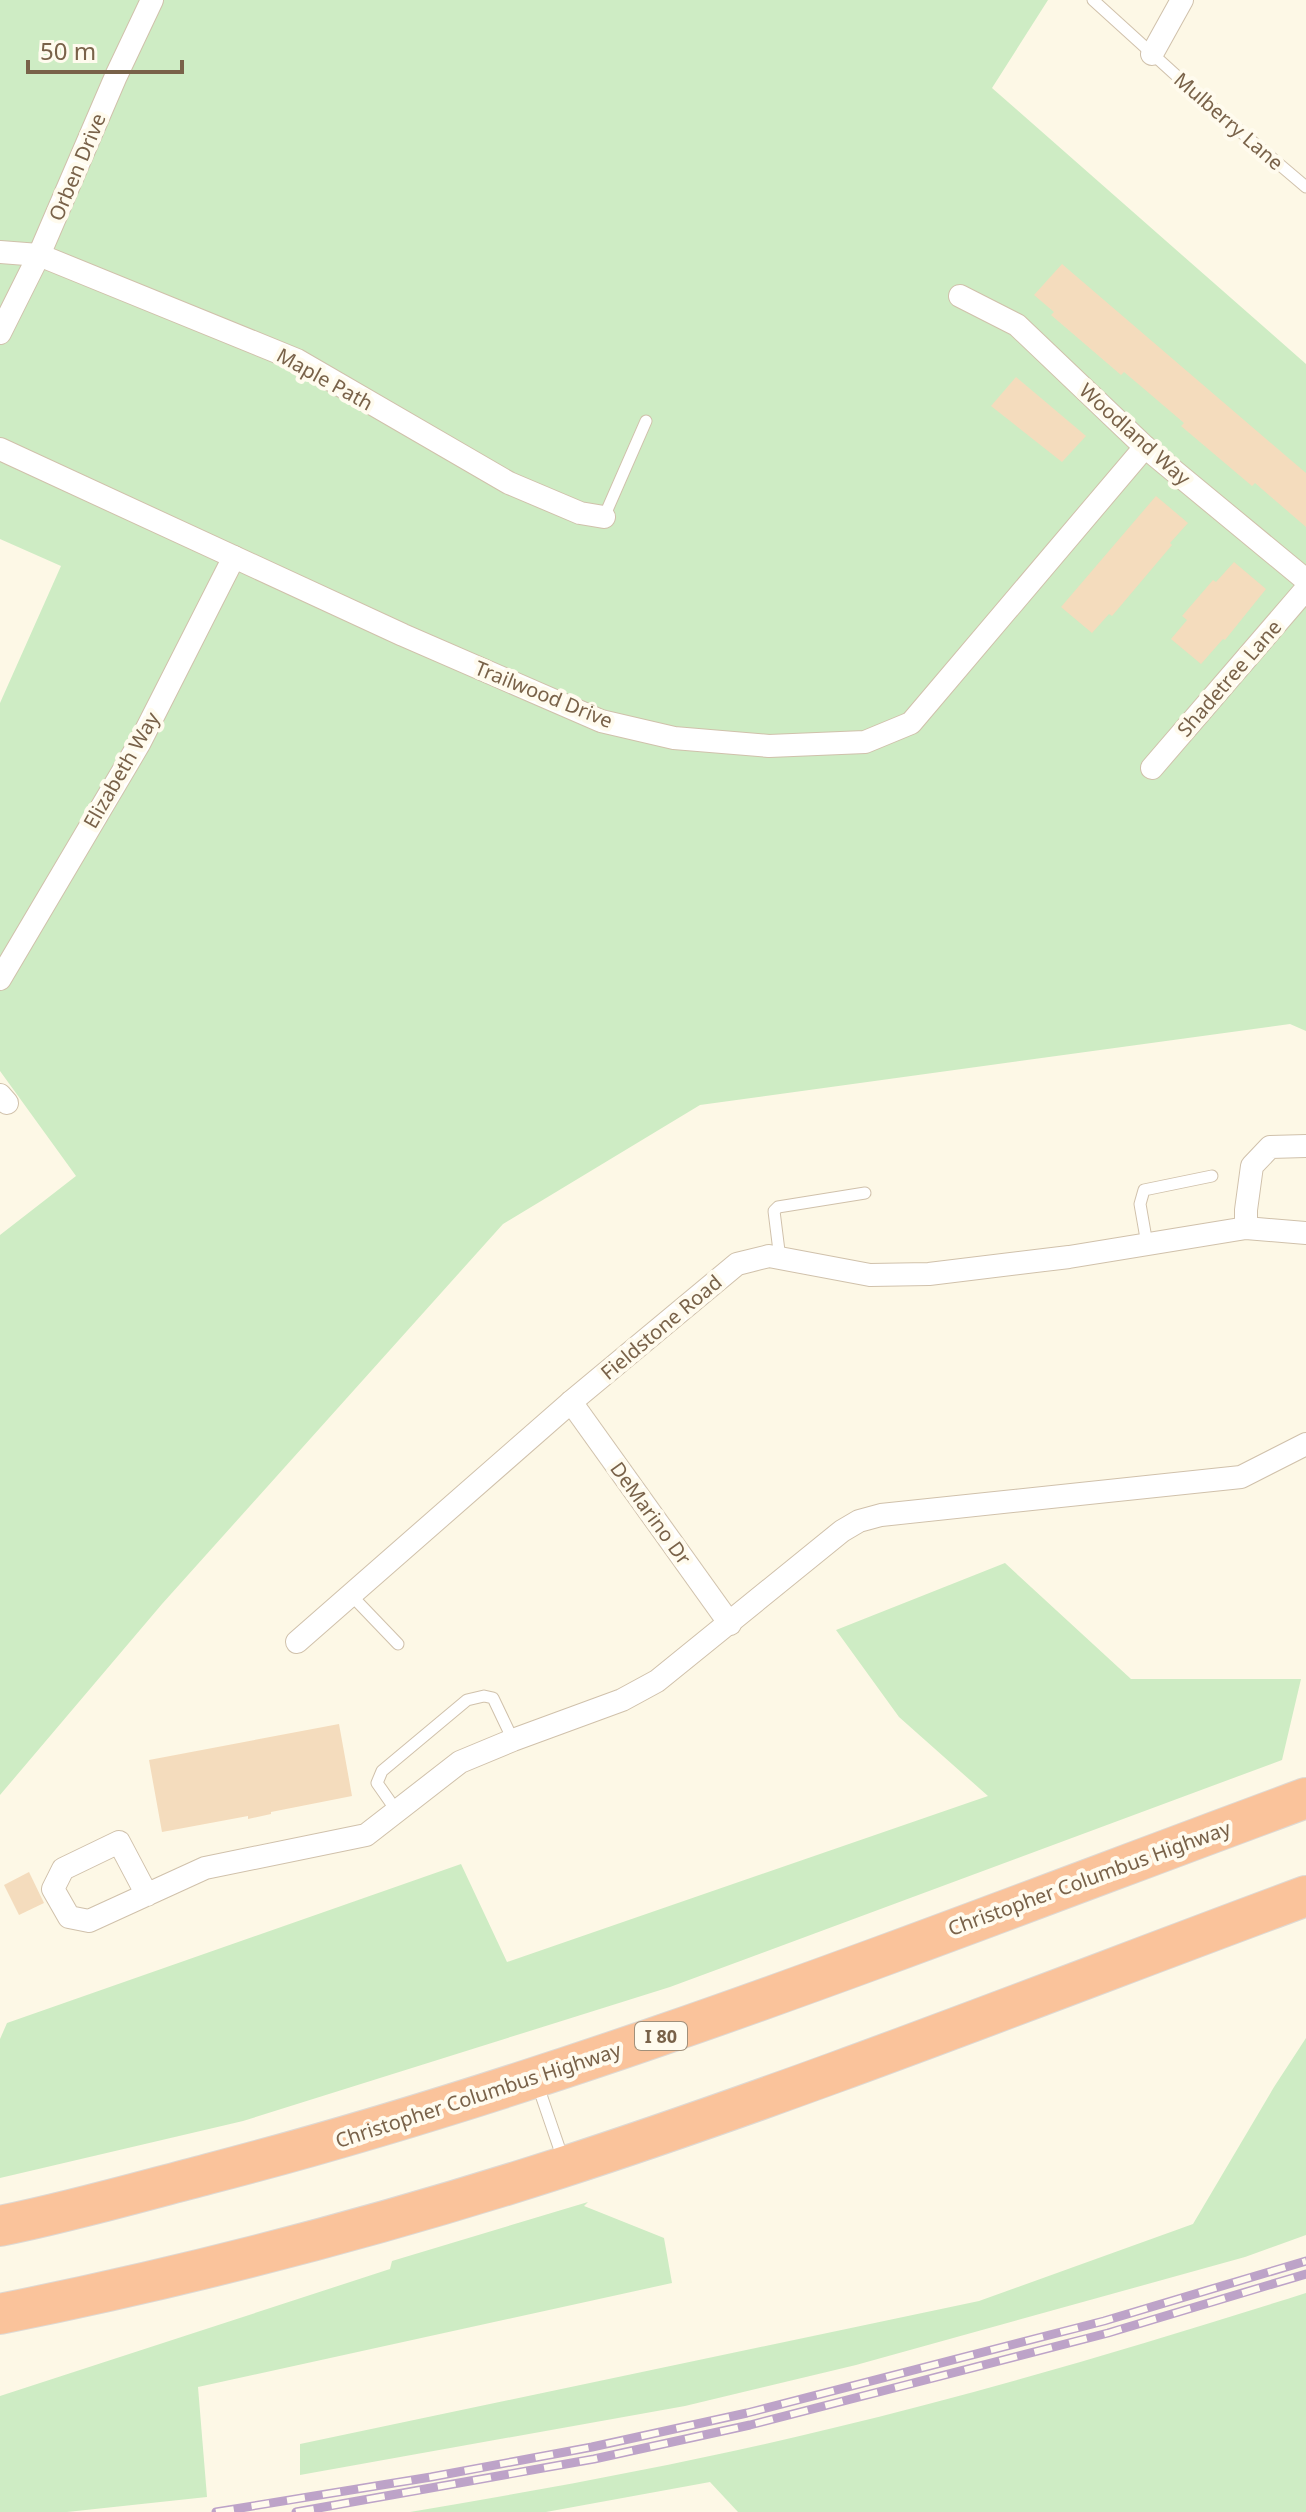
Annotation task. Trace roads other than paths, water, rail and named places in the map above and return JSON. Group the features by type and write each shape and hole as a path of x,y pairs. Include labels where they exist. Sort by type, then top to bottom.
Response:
{"highway":[{"name":"Christopher Columbus Highway","path":"0,2226 404,2121 694,2024 1306,1798"},
{"path":"0,2314 151,2281 313,2240 565,2166 718,2114 1306,1896"}],"street":[{"name":"Orben Drive","path":"0,333 39,255 152,0"},
{"path":"1152,54 1182,0"},
{"name":"Maple Path","path":"0,252 39,255 297,360 509,483 580,513 604,517"},
{"name":"Woodland Way","path":"960,296 1017,325 1145,447 1306,580"},
{"name":"Trailwood Drive","path":"0,449 417,641 601,721 674,738 769,746 865,742 911,723 1145,447"},
{"name":"Elizabeth Way","path":"0,979 139,744 234,557"},
{"name":"Shadetree Lane","path":"1152,768 1306,589"},
{"path":"1246,1228 1252,1166 1270,1147 1306,1146"},
{"name":"Fieldstone Road","path":"297,1642 571,1402 737,1264 769,1256 870,1275 929,1274 1246,1228 1306,1233"},
{"name":"DeMarino Dr","path":"571,1402 730,1624"},
{"path":"147,1895 205,1868 366,1835 460,1762 622,1700 657,1681 842,1531 870,1517 1241,1477 1306,1444"}],"lane":[{"name":"Mulberry Lane","path":"1093,0 1306,187"},
{"path":"604,517 646,421"},
{"path":"1147,1244 1140,1204 1144,1190 1212,1176"},
{"path":"780,1259 774,1211 778,1207 865,1193"},
{"path":"351,1595 398,1644"},
{"path":"398,1813 377,1783 382,1771 467,1700 484,1696 493,1698 513,1740"},
{"path":"535,2078 565,2166"}],"railway":[{"path":"216,2512 592,2447 747,2413 1104,2321 1306,2261"},
{"path":"296,2512 594,2459 750,2425 1108,2333 1306,2274"}]}
